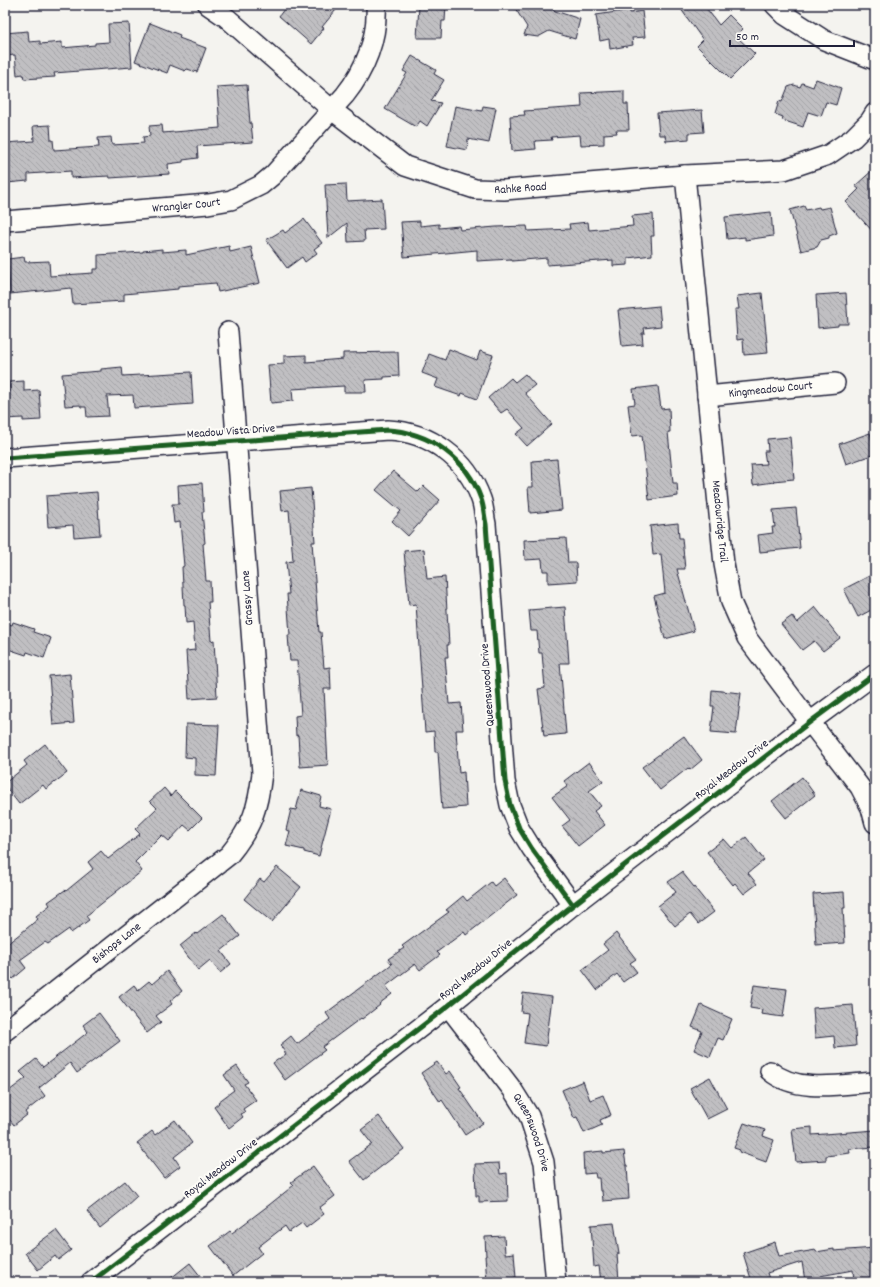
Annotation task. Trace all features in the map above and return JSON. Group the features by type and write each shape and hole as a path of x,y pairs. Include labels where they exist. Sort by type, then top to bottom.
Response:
{"street":[{"name":"Rahke Road","path":"208,5 227,18 332,110 405,166 475,189 504,190 685,175 784,170 828,156 853,138 870,121 875,113"},
{"name":"Wrangler Court","path":"5,221 208,204 231,200 261,185 273,176 354,83 365,62 373,40 376,5"},
{"path":"775,5 785,15 824,40 875,60"},
{"name":"Meadowridge Trail","path":"685,175 724,564 731,602 747,638 860,787 872,808 875,823"},
{"name":"Grassy Lane","path":"228,332 262,773 259,796 253,818 243,837 229,856"},
{"name":"Kingmeadow Court","path":"707,396 835,383"},
{"name":"Meadow Vista Drive","path":"5,458 395,431 410,433 426,438 452,455"},
{"name":"Queenswood Drive","path":"452,455 468,472 472,479 482,500 486,524 505,781 510,805 519,828 527,842 573,905"},
{"name":"Royal Meadow Drive","path":"91,1282 448,1006 573,905 810,722 875,674"},
{"name":"Bishops Lane","path":"5,1031 229,856"},
{"name":"Queenswood Drive","path":"448,1006 512,1089 529,1116 544,1162 556,1282"},
{"path":"770,1071 790,1082 812,1086 875,1082"}],"building":[{"path":"287,5 340,5 322,27 324,28 311,44 279,16"},
{"path":"419,5 446,5 445,21 442,21 441,38 417,38"},
{"path":"513,5 550,5 555,11 580,19 575,39 549,31 538,37 524,35 527,27"},
{"path":"678,5 704,5 719,25 729,15 743,29 736,36 755,54 730,79 697,46 703,40"},
{"path":"630,10 630,13 642,11 645,37 632,38 633,45 610,49 609,39 600,41 596,15"},
{"path":"129,23 132,67 54,73 55,77 24,79 23,74 17,75 15,55 5,56 5,33 28,31 29,42 40,41 40,44 62,42 62,48 95,45 95,43 109,42 108,24"},
{"path":"150,23 180,35 179,38 206,48 197,72 187,69 185,71 170,65 167,73 135,61"},
{"path":"412,56 436,70 434,74 444,80 431,101 441,103 427,126 420,121 416,127 385,109 407,73 403,71"},
{"path":"816,79 841,88 836,105 826,102 821,116 808,112 803,127 782,120 783,117 775,114 779,101 782,102 788,87 794,85 800,87 802,83 813,87"},
{"path":"247,85 253,142 197,146 198,158 168,164 169,174 110,178 109,176 71,178 71,171 28,174 28,181 7,183 5,143 34,141 33,126 50,125 51,140 53,140 54,150 99,147 98,138 111,137 112,145 144,143 143,137 150,136 149,126 162,125 163,133 220,128 217,87"},
{"path":"624,91 624,104 628,104 629,130 616,130 617,133 604,134 604,144 581,145 580,135 551,137 552,140 535,141 536,149 512,151 510,116 525,115 524,111 582,107 581,93"},
{"path":"455,106 482,111 483,106 496,108 489,143 468,139 467,150 447,146"},
{"path":"702,110 704,132 689,133 689,139 666,141 665,135 659,135 657,113"},
{"path":"875,168 875,234 846,202 859,189 855,186"},
{"path":"346,184 347,201 382,199 384,229 364,230 365,241 348,242 347,223 328,238 325,185"},
{"path":"804,206 806,210 819,207 820,209 830,207 837,233 829,236 829,238 821,240 817,247 801,251 790,210"},
{"path":"771,212 773,236 745,240 745,237 727,239 725,217"},
{"path":"653,214 654,236 651,236 652,255 628,258 628,265 613,266 613,260 547,265 547,258 512,261 511,259 477,261 477,250 404,257 401,222 420,221 420,226 439,224 439,228 459,226 460,230 527,226 528,231 570,229 569,224 588,222 589,230 633,226 632,216"},
{"path":"304,219 322,243 314,249 317,253 305,262 302,257 287,268 266,240 283,230 285,233"},
{"path":"229,246 230,252 251,247 260,283 218,292 216,283 178,286 178,289 124,294 124,301 73,304 71,288 10,294 8,259 24,257 25,262 49,261 50,276 93,273 93,269 98,269 98,255 143,252 162,249 162,252 186,250 186,255"},
{"path":"762,293 768,353 744,355 743,339 737,340 735,309 739,309 737,296"},
{"path":"846,293 848,324 838,324 838,326 818,328 816,295"},
{"path":"659,306 661,326 644,328 645,333 642,333 643,344 622,346 618,310"},
{"path":"449,349 477,360 480,351 493,355 477,399 462,393 461,396 435,387 438,379 422,373 429,354 445,360"},
{"path":"398,352 399,376 384,377 384,379 365,380 366,392 344,392 344,386 292,389 293,401 271,403 268,365 284,364 284,356 306,355 306,362 343,359 343,353"},
{"path":"122,367 123,376 191,372 193,404 134,408 133,395 107,396 109,416 87,417 86,407 81,407 80,405 65,406 62,374 101,371 101,369"},
{"path":"525,374 535,385 525,393 552,424 527,446 516,434 524,428 507,409 501,413 488,398 511,378 515,382"},
{"path":"24,381 24,391 39,390 41,420 23,421 23,418 5,419 5,391 10,391 9,382"},
{"path":"658,386 661,409 669,408 670,432 668,432 673,483 677,483 678,496 649,500 642,435 632,436 628,405 635,404 633,389"},
{"path":"870,433 875,448 875,454 846,464 839,444"},
{"path":"790,437 794,479 753,485 751,465 766,464 764,451 768,451 767,439"},
{"path":"557,459 562,510 530,513 528,487 533,487 532,461"},
{"path":"393,471 418,492 424,486 440,500 408,536 392,521 401,511 376,490"},
{"path":"202,483 204,512 202,512 205,543 203,544 206,581 210,581 211,602 208,602 211,641 214,640 217,697 189,699 186,651 195,650 193,622 186,623 182,567 184,566 180,522 174,523 172,504 179,504 178,485"},
{"path":"311,488 315,542 312,542 319,632 321,632 324,668 330,667 331,689 324,689 328,765 300,767 295,716 301,715 297,661 290,661 288,635 290,635 287,594 289,594 286,562 293,561 289,510 282,511 280,491"},
{"path":"97,492 100,535 74,537 73,525 48,527 46,496"},
{"path":"796,508 800,548 760,552 758,535 773,533 772,527 775,527 773,510"},
{"path":"678,523 679,538 682,538 685,569 677,569 694,631 665,639 654,596 665,593 661,554 653,555 650,526"},
{"path":"566,538 568,563 576,563 577,581 548,583 548,571 543,571 542,559 525,560 524,540"},
{"path":"424,549 427,579 445,577 449,645 447,645 448,657 445,657 449,704 461,703 463,730 456,730 459,773 464,772 466,807 442,809 438,752 435,752 434,731 425,732 416,604 409,605 404,551"},
{"path":"875,573 875,608 858,617 844,589"},
{"path":"565,607 569,663 560,663 566,734 544,736 538,689 545,688 542,653 539,653 537,631 531,631 529,610"},
{"path":"815,607 840,638 823,651 814,641 802,650 781,624 792,616 797,623"},
{"path":"13,622 34,629 33,632 51,638 44,658 27,652 26,655 5,648 5,623 12,625"},
{"path":"70,674 74,723 53,725 49,676"},
{"path":"712,690 741,693 736,734 711,732 714,706 711,706"},
{"path":"186,724 219,725 216,776 195,775 195,758 185,757"},
{"path":"684,736 702,760 690,770 688,768 660,790 642,767"},
{"path":"45,744 67,773 46,789 43,785 19,804 5,786 5,783 27,765 24,761"},
{"path":"589,762 603,781 589,791 601,806 594,811 605,825 578,846 562,826 570,820 552,797 568,786 564,781"},
{"path":"802,777 815,795 786,818 772,801"},
{"path":"164,788 171,796 175,791 202,818 190,830 184,825 169,841 162,835 135,862 142,871 86,916 89,920 71,933 69,929 48,944 45,942 20,960 26,968 13,979 11,977 5,982 5,942 7,944 26,929 38,919 36,916 50,905 48,902 65,890 66,891 93,869 88,862 101,851 108,859 140,834 135,829 157,808 150,801"},
{"path":"301,790 321,796 319,806 331,809 319,856 304,852 304,850 286,846 290,831 286,830 291,809 296,810"},
{"path":"746,837 764,860 748,873 757,884 744,894 735,883 733,885 707,852 724,839 732,848"},
{"path":"277,867 301,887 272,922 244,899 260,879 264,882"},
{"path":"682,872 714,912 698,924 690,914 675,926 658,906 676,892 668,882"},
{"path":"504,878 517,895 466,935 464,932 437,952 440,955 420,970 415,964 386,986 392,994 362,1019 361,1018 322,1047 325,1050 285,1080 273,1063 286,1054 280,1045 291,1036 297,1044 330,1019 326,1013 392,964 388,959 404,948 402,946 449,912 446,910 463,896 467,901 491,882 494,886"},
{"path":"844,892 845,908 843,908 845,943 816,945 813,894"},
{"path":"223,914 240,936 221,951 231,964 220,973 210,960 198,970 180,946"},
{"path":"616,933 636,959 630,963 637,972 623,982 617,974 597,990 582,970 608,950 603,944"},
{"path":"167,971 182,991 170,1001 172,1004 156,1016 161,1022 147,1033 119,997 134,985 138,990 149,981 152,984"},
{"path":"754,985 787,989 783,1017 761,1014 762,1010 750,1008"},
{"path":"523,993 552,997 546,1046 524,1043 528,1013 521,1012"},
{"path":"701,1005 732,1019 723,1040 718,1038 710,1057 694,1050 702,1031 692,1027"},
{"path":"853,1005 856,1046 835,1048 834,1036 815,1038 813,1008"},
{"path":"99,1013 120,1041 77,1073 70,1063 39,1088 45,1096 25,1112 27,1115 14,1125 5,1114 5,1094 26,1078 20,1072 36,1059 43,1067 88,1032 83,1025"},
{"path":"437,1062 446,1074 450,1071 461,1087 459,1088 483,1123 465,1135 442,1100 440,1102 421,1073"},
{"path":"237,1066 248,1082 244,1084 256,1100 243,1109 245,1112 241,1114 243,1117 229,1128 214,1107 219,1103 218,1102 234,1090 224,1075"},
{"path":"710,1077 727,1109 707,1119 690,1088"},
{"path":"583,1081 590,1100 603,1095 611,1115 600,1120 602,1125 584,1133 577,1117 574,1118 562,1090"},
{"path":"379,1116 404,1149 364,1180 349,1161 372,1144 361,1130"},
{"path":"175,1120 192,1143 174,1157 180,1166 164,1178 137,1143 152,1131 155,1135"},
{"path":"744,1123 765,1130 763,1136 774,1140 766,1162 739,1152 740,1150 734,1148"},
{"path":"812,1127 812,1135 875,1130 875,1147 849,1149 850,1153 826,1156 826,1160 796,1162 792,1129"},
{"path":"603,1151 603,1153 624,1151 627,1165 629,1199 603,1201 602,1191 600,1191 599,1178 596,1178 595,1173 584,1174 583,1153"},
{"path":"499,1163 500,1174 507,1173 508,1201 479,1202 479,1196 476,1196 475,1164"},
{"path":"313,1166 335,1196 319,1208 324,1214 306,1228 302,1223 289,1232 285,1226 258,1247 262,1253 233,1276 210,1246 230,1231 232,1233 269,1205 294,1185 291,1182"},
{"path":"125,1181 137,1196 100,1228 87,1211"},
{"path":"614,1223 619,1254 617,1254 619,1281 601,1282 599,1266 594,1267 591,1225"},
{"path":"56,1230 71,1250 58,1260 55,1256 38,1270 25,1253"},
{"path":"504,1236 505,1254 514,1253 516,1278 513,1278 513,1282 487,1282 485,1237"},
{"path":"775,1242 779,1256 816,1250 816,1252 834,1249 834,1251 875,1248 875,1275 873,1275 873,1282 854,1282 853,1270 820,1276 821,1278 805,1281 802,1262 767,1273 770,1282 752,1282 743,1253"},
{"path":"190,1263 205,1282 166,1282"}],"cycle path":[{"path":"5,458 388,430 418,436 445,450 456,460 475,485 481,499 486,524 505,781 510,805 519,828 532,849 573,905"},
{"path":"91,1282 448,1006 573,905 810,722 875,674"}]}
